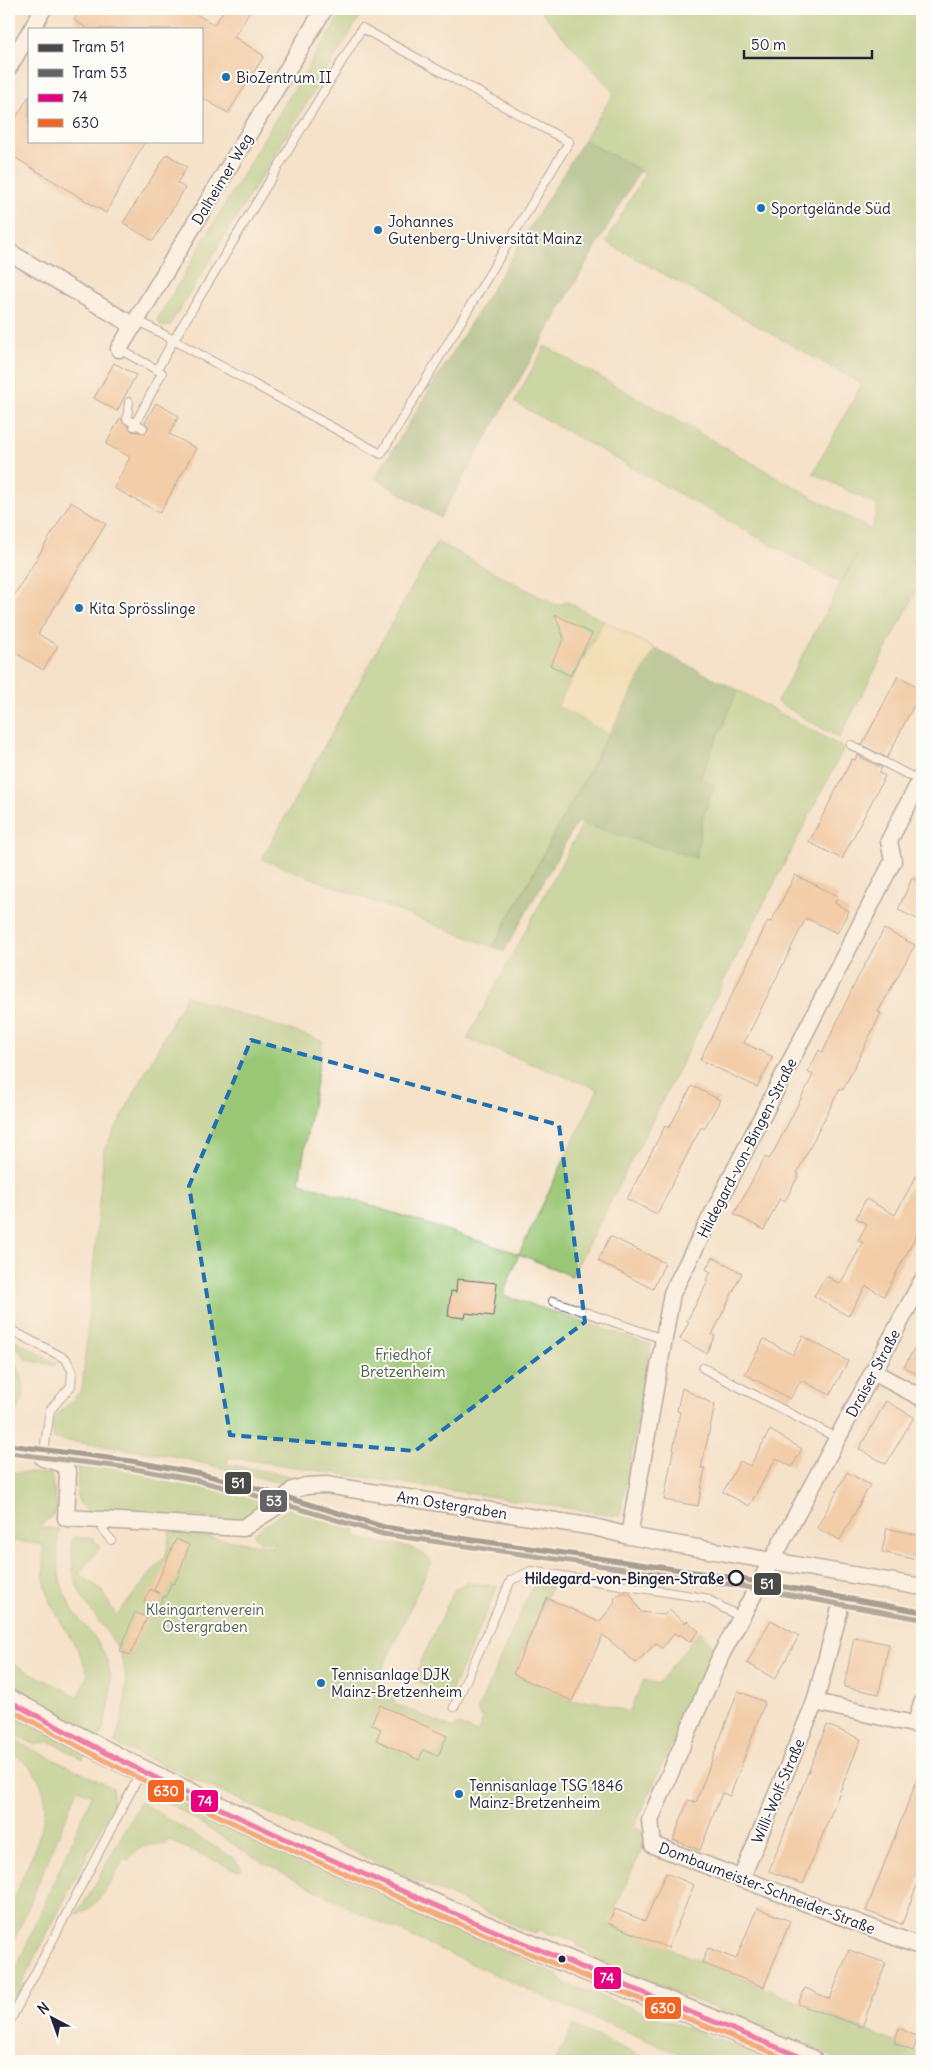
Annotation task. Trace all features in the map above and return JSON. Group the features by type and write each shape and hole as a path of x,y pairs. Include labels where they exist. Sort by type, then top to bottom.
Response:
{"main road":[{"path":"9,1701 142,1771 344,1865 575,1966 811,2061"}],"street":[{"path":"33,28 43,9"},
{"name":"Dalheimer Weg","path":"119,349 324,9"},
{"path":"9,67 28,36"},
{"path":"9,252 107,310 136,323"},
{"name":"Hildegard-von-Bingen-Straße","path":"629,1536 672,1293 892,862 888,841 921,780"},
{"name":"Draiser Straße","path":"772,1560 922,1281"},
{"path":"873,1372 922,1398"},
{"name":"Am Ostergraben","path":"43,1458 63,1464 68,1473 66,1518 243,1528 268,1512 293,1490 306,1486 326,1485 594,1527 629,1536 922,1586"},
{"name":"Dombaumeister-Schneider-Straße","path":"772,1560 716,1666 650,1820 653,1845 922,1947"},
{"name":"Willi-Wolf-Straße","path":"741,1879 814,1702 839,1612"},
{"path":"814,1702 919,1725 922,1703"}],"lane":[{"path":"129,402 127,419 138,426 162,372 173,341 362,28 569,142 381,454 173,341 136,323"},
{"path":"119,349 162,372"},
{"path":"851,745 921,780"},
{"path":"553,1301 663,1339"},
{"path":"9,1329 66,1360 72,1371 70,1386 50,1410 43,1458"},
{"path":"703,1368 837,1438"},
{"path":"103,1521 103,1530 111,1540"},
{"path":"454,1707 510,1580 530,1571 705,1598 742,1618"},
{"path":"9,2022 142,1771"}],"highlighted area":[{"path":"251,1040 559,1125 585,1322 415,1451 230,1435 189,1186"}],"green space":[{"path":"344,9 383,9 377,18 364,10 170,325 164,327 160,325 157,320 273,123"},
{"path":"539,9 922,9 922,581 839,738 777,702 858,553 840,583 514,402 545,346 871,530 878,506 813,473 862,384 606,242 645,174 584,140 614,93"},
{"path":"584,140 640,170 440,518 375,478"},
{"path":"437,542 552,603 557,605 568,602 655,649 493,947 262,859"},
{"path":"655,649 738,690 700,778 715,785 703,816 696,858 577,822 504,952 493,947"},
{"path":"738,690 844,748 572,1276 519,1254 598,1089 467,1039 584,822 696,858 674,802"},
{"name":"Friedhof Bretzenheim","path":"186,996 323,1041 299,1182 519,1254 503,1295 651,1345 620,1516 229,1457 227,1464 301,1478 289,1485 174,1456 54,1439 52,1420 82,1390 104,1150"},
{"path":"9,1337 56,1363 55,1366 27,1360 18,1349 9,1344"},
{"path":"9,1356 20,1371 24,1388 21,1404 9,1419"},
{"path":"68,1459 187,1478 269,1499 262,1507 242,1519 231,1521 198,1517 92,1513 79,1502 77,1496 77,1469 75,1462"},
{"path":"9,1472 51,1474 57,1507 55,1513 39,1527 59,1529 58,1563 63,1589 72,1609 97,1641 108,1664 111,1688 110,1700 100,1737 9,1691 9,1662 79,1697 88,1674 78,1650 50,1603 44,1579 43,1545 9,1540"},
{"name":"Kleingartenverein Ostergraben","path":"291,1507 356,1526 356,1538 410,1547 429,1558 431,1562 374,1687 392,1696 395,1704 454,1729 457,1724 477,1733 484,1716 480,1716 477,1711 531,1590 541,1581 553,1583 513,1674 572,1701 594,1701 629,1712 644,1680 658,1684 700,1631 715,1648 634,1827 648,1834 609,1923 922,2054 922,2061 842,2061 591,1957 588,1951 577,1946 578,1943 538,1929 535,1934 114,1743 122,1720 126,1694 124,1667 121,1655 115,1644 86,1604 76,1584 72,1564 72,1538 93,1538 100,1548 79,1573 103,1592 116,1616 166,1555 170,1531 273,1547 274,1542 260,1542 253,1534"},
{"path":"466,1583 498,1586 451,1692 445,1693 417,1681 415,1674 455,1589"},
{"path":"9,1712 86,1753 83,1759 49,1741 35,1745 9,1731"},
{"path":"9,1738 113,1788 112,1806 9,2009 9,1985 92,1795 78,1789 9,1953 9,1918 15,1896 34,1851 45,1808 42,1788 31,1768 9,1751"},
{"path":"156,1795 168,1796 205,1811 367,1889 557,1975 567,1984 776,2061 698,2061 562,2005 356,1911 255,1858"},
{"path":"140,1802 235,1859 242,1869 239,1871 168,1840 165,1845 149,1845 139,1849 127,1861 124,1859 99,1899 92,1906 76,1914 90,1894"},
{"path":"573,2026 652,2061 555,2061"}],"sand":[{"path":"604,621 655,649 609,734 557,706"}],"building":[{"name":"BioZentrum II","path":"80,9 188,9 214,25 225,9 251,9 234,37 264,56 228,113 202,98 202,28 86,28 74,20"},
{"path":"28,98 28,142 144,142 106,213 9,154 9,129"},
{"path":"167,154 187,167 177,183 185,188 153,241 123,223"},
{"path":"114,363 136,375 117,411 94,398"},
{"path":"156,403 179,416 169,434 196,448 160,513 114,488 130,457 106,444 120,418 132,431 146,433 149,427 145,423"},
{"path":"71,502 106,524 38,634 58,646 43,670 9,649 9,604"},
{"path":"555,614 592,634 570,676 550,665 564,639"},
{"path":"898,676 922,689 887,758 862,745"},
{"path":"857,755 882,768 879,773 885,776 842,859 809,842 852,759 855,760"},
{"path":"795,875 838,896 835,903 849,911 837,933 806,918 744,1043 773,1057 757,1087 700,1060 768,921 771,922"},
{"path":"912,878 922,883 922,921 898,910"},
{"path":"884,929 915,945 878,1012 881,1013 843,1090 840,1088 785,1201 780,1198 764,1230 734,1214 765,1157 769,1159 773,1153 813,1075 808,1072 819,1050 823,1052 853,987"},
{"path":"692,1086 720,1100 704,1129 701,1127 657,1214 627,1199 665,1126 669,1128"},
{"path":"922,1165 922,1225 884,1296 866,1286 848,1316 814,1296 826,1276 840,1284 863,1243 858,1240 867,1224 856,1218 866,1199 895,1215"},
{"path":"610,1236 665,1263 653,1289 598,1261"},
{"path":"713,1257 742,1273 712,1335 715,1336 706,1353 680,1339 689,1322 687,1321 708,1281 706,1280 711,1272 706,1269"},
{"path":"457,1279 497,1283 493,1316 466,1313 465,1318 448,1316 451,1291 456,1292"},
{"path":"922,1334 922,1377 904,1367"},
{"path":"803,1336 848,1361 830,1395 801,1380 790,1399 745,1374 764,1339 793,1355"},
{"path":"682,1388 715,1405 701,1468 705,1468 698,1506 664,1500 680,1412 677,1411"},
{"path":"886,1401 914,1417 886,1464 859,1449"},
{"path":"770,1430 802,1449 792,1467 776,1458 749,1506 723,1492 740,1461 750,1466"},
{"path":"847,1472 870,1485 840,1540 817,1528"},
{"path":"887,1528 922,1536 922,1561 882,1552"},
{"path":"176,1539 189,1545 178,1576 174,1584 171,1583 166,1598 164,1596 158,1608 144,1602 150,1589 160,1594 154,1590"},
{"path":"624,1592 631,1595 641,1612 664,1615 669,1610 699,1631 690,1642 680,1634 678,1636 675,1633 662,1648 656,1643 636,1663 603,1635 572,1701 513,1674 547,1598 599,1622 614,1604 615,1597"},
{"path":"135,1612 147,1618 130,1655 120,1651"},
{"path":"771,1620 799,1636 775,1679 747,1663"},
{"path":"854,1637 889,1644 879,1694 844,1687"},
{"path":"738,1691 765,1702 730,1796 722,1793 700,1850 673,1840 688,1800 696,1802"},
{"path":"380,1705 447,1736 438,1756 423,1750 419,1760 376,1740 381,1729 371,1724"},
{"path":"827,1725 861,1739 803,1884 769,1871"},
{"path":"921,1769 922,1872 902,1924 866,1911"},
{"path":"666,1873 694,1885 668,1948 608,1923 615,1909 645,1921"},
{"path":"757,1908 790,1921 764,1987 702,1963 708,1948 736,1959"},
{"path":"849,1950 886,1963 862,2027 798,2004 805,1988 830,1999"},
{"path":"899,2028 918,2037 913,2051 894,2043"}],"tram line":[{"name":"51","path":"9,1445 131,1461 197,1473 249,1486 384,1527 736,1578 922,1612"},
{"name":"53","path":"9,1453 130,1468 195,1480 247,1493 383,1534 735,1585 921,1619"}],"transit line":[{"name":"74","path":"9,1701 142,1771 307,1849 474,1922 811,2061"},
{"name":"630","path":"9,1709 139,1778 300,1854 545,1960 792,2061"}],"place":[{"name":"BioZentrum II","path":"226,77"},
{"name":"Sportgelände Süd","path":"761,208"},
{"name":"Johannes Gutenberg-Universität Mainz","path":"378,230"},
{"name":"Kita Sprösslinge","path":"79,608"},
{"name":"Hildegard-von-Bingen-Straße","path":"736,1578"},
{"name":"Tennisanlage DJK Mainz-Bretzenheim","path":"321,1683"},
{"name":"Tennisanlage TSG 1846 Mainz-Bretzenheim","path":"459,1794"}]}
